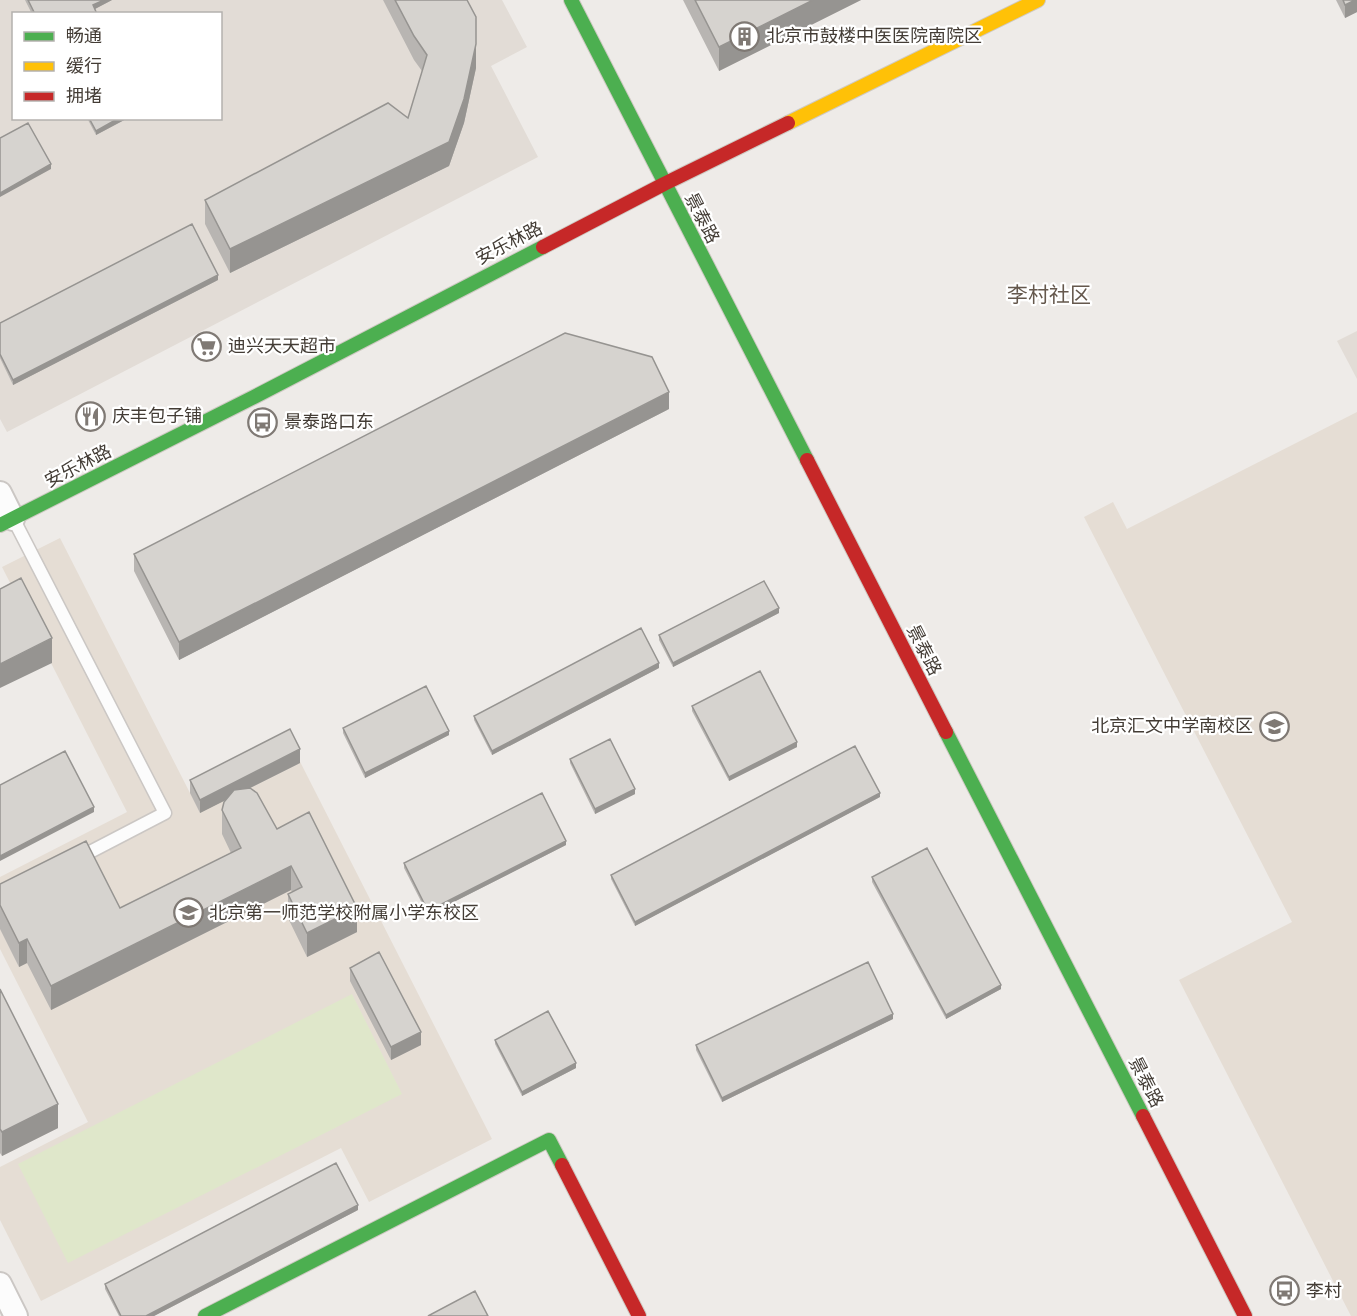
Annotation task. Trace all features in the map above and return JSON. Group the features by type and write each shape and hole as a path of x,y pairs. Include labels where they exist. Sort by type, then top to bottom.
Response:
{"street":[{"name":"景泰路","path":"571,0 1245,1316"},
{"name":"安乐林路","path":"7,522 254,397 664,184 1038,0"},
{"path":"0,493 7,522"},
{"path":"205,1316 549,1140 639,1316"},
{"path":"0,1284 16,1316"}],"lane":[{"path":"7,522 165,813 90,852"}],"shaded area":[{"path":"0,0 502,0 527,47 491,66 538,157 7,432 0,419"},
{"path":"1357,331 1357,379 1337,341"},
{"name":"北京汇文中学南校区","path":"1357,412 1357,1316 1351,1316 1179,980 1292,922 1084,517 1113,502 1127,529"},
{"name":"北京第一师范学校附属小学东校区","path":"60,538 190,793 290,742 492,1139 369,1202 341,1148 41,1301 0,1220 0,1167 88,1122 0,949 0,877 127,812 2,567"}],"green space":[{"path":"352,994 402,1094 68,1263 18,1164"}],"building":[{"path":"28,0 104,0 93,5 96,12 34,12"},
{"path":"395,0 467,0 476,17 476,44 464,99 449,142 230,249 205,200 388,103 408,118 427,55"},
{"path":"695,0 813,0 719,47"},
{"path":"1343,0 1355,0 1345,5"},
{"path":"90,120 115,120 96,131"},
{"path":"28,123 51,164 0,193 0,138"},
{"path":"192,224 218,275 13,380 0,354 0,323"},
{"path":"565,333 652,357 669,392 179,642 134,554"},
{"path":"21,578 52,638 0,664 0,589"},
{"path":"764,581 779,608 673,663 659,635"},
{"path":"641,628 659,663 492,751 474,716"},
{"path":"760,671 797,742 729,777 692,706"},
{"path":"426,686 449,731 365,773 343,728"},
{"path":"290,729 300,749 200,800 190,780"},
{"path":"610,739 635,789 595,809 570,759"},
{"path":"855,746 880,793 635,922 611,875"},
{"path":"65,751 94,807 0,856 0,785"},
{"path":"250,788 257,793 277,829 309,812 357,908 307,933 288,894 302,887 291,866 51,986 27,939 19,943 0,905 0,884 86,841 120,908 241,848 222,810 224,802 234,790"},
{"path":"542,793 566,841 428,911 404,863"},
{"path":"927,848 1001,985 946,1015 872,877"},
{"path":"379,952 421,1032 391,1047 350,968"},
{"path":"868,962 893,1014 722,1098 696,1045"},
{"path":"0,989 58,1104 2,1132 0,1129"},
{"path":"548,1011 576,1063 522,1092 495,1040"},
{"path":"336,1163 358,1205 146,1316 121,1316 105,1284"},
{"path":"475,1291 488,1316 428,1316"}],"traffic: fast":[{"path":"571,0 807,460"},
{"path":"0,525 254,397 543,247"},
{"path":"946,732 1143,1116"},
{"path":"205,1316 549,1140 562,1165"}],"traffic: slow":[{"path":"788,123 1038,0"}],"traffic: jam":[{"path":"543,247 788,123"},
{"path":"807,460 946,732"},
{"path":"1143,1116 1245,1316"},
{"path":"562,1165 639,1316"}],"place":[{"name":"北京市鼓楼中医医院南院区","path":"745,36"},
{"name":"迪兴天天超市","path":"207,346"},
{"name":"庆丰包子铺","path":"91,416"},
{"name":"景泰路口东","path":"263,422"},
{"name":"北京汇文中学南校区","path":"1274,726"},
{"name":"北京第一师范学校附属小学东校区","path":"188,913"},
{"name":"李村","path":"1285,1291"}],"district":[{"name":"李村社区","path":"1049,294"}]}
